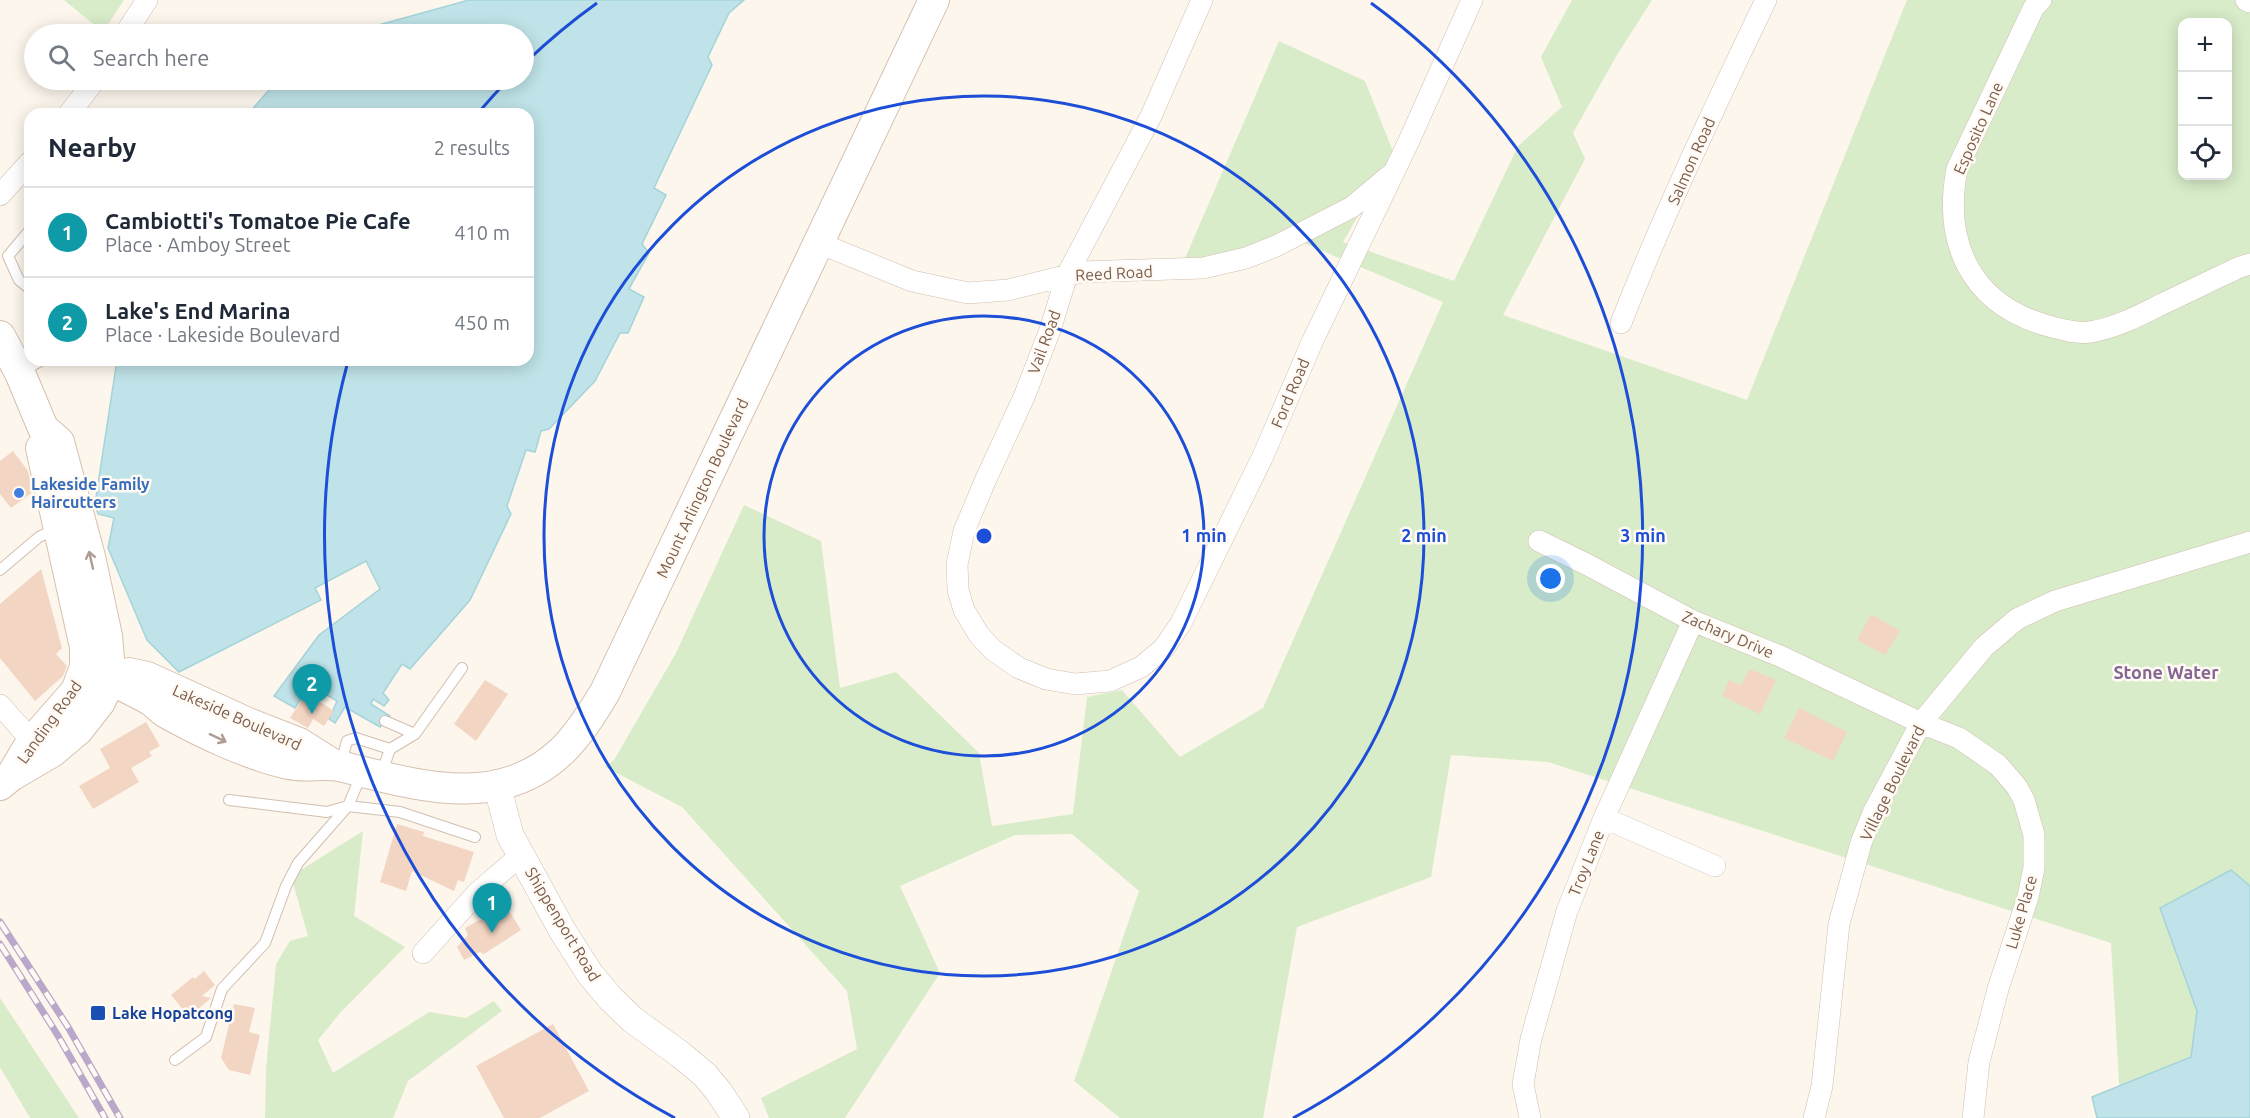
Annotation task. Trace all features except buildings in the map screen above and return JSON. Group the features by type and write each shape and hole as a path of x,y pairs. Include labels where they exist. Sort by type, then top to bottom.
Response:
{"main road":[{"name":"Mount Arlington Boulevard","path":"361,766 435,788 472,789 497,785 522,777 543,766 562,751 584,727 605,692 934,0"},
{"path":"0,336 24,360"},
{"path":"31,367 43,428 40,451 85,647 101,672"},
{"path":"43,428 59,442 100,600 107,636 101,672"},
{"path":"100,600 142,663 147,677"},
{"name":"Lakeside Boulevard","path":"101,672 147,677 248,723 361,766"},
{"name":"Lakeside Boulevard","path":"101,672 153,702 165,713 228,743 291,765 361,766"},
{"name":"Landing Road","path":"5,780 52,752 78,730 100,702 101,672"},
{"name":"Landing Road","path":"5,780 32,741 76,691 101,672"},
{"path":"78,730 113,712 143,710 165,713"}],"street":[{"path":"132,24 147,0"},
{"name":"Vail Road","path":"1028,671 1019,668 993,650 979,635 964,610 958,590 957,564 964,531 1024,397 1050,330 1067,276 1146,125 1202,0"},
{"name":"Ford Road","path":"1028,671 1046,679 1075,684 1110,681 1141,668 1164,648 1182,623 1263,456 1313,340 1394,172 1472,0"},
{"name":"Salmon Road","path":"1621,323 1648,254 1766,0"},
{"name":"Esposito Lane","path":"2041,0 2034,7 1957,169 1952,194 1953,218 1958,245 1969,269 1985,291 2006,308 2033,321 2058,329 2087,332 2116,326 2250,264"},
{"path":"2246,0 2250,2"},
{"path":"74,108 87,90"},
{"path":"0,195 24,169"},
{"name":"Reed Road","path":"819,243 912,281 968,293 1008,290 1081,272 1203,268 1246,258 1286,241 1352,207 1394,172"},
{"name":"Zachary Drive","path":"1539,541 1693,621 1780,656 1921,723"},
{"name":"Village Boulevard","path":"1814,1118 1822,1086 1839,924 1861,843 1874,812 1921,723 1984,647 2017,620 2055,601 2250,542"},
{"name":"Troy Lane","path":"1530,1118 1523,1084 1531,1040 1567,910 1604,819 1693,621"},
{"path":"0,705 32,741"},
{"name":"Luke Place","path":"1921,723 1959,738 1998,765 2017,787 2024,800 2034,835 2035,860 2028,897 1998,989 1979,1062 1973,1118"},
{"name":"Shippenport Road","path":"497,785 510,835 562,930 590,974 633,1020 705,1075 736,1118"},
{"path":"1604,819 1715,866"},
{"path":"423,953 477,893 521,855"}],"lane":[{"path":"24,237 8,256 19,280 24,284"},
{"path":"0,570 39,537 58,527"},
{"path":"175,1060 207,1037 222,989 265,943 286,886 298,863 348,806 361,766 415,734 462,668"},
{"path":"385,721 415,734"},
{"path":"228,800 327,812 348,806 400,812 475,837"}],"green space":[{"path":"64,0 124,0 108,24 93,24"},
{"path":"1572,0 1652,0 1617,55 1573,133 1585,159 1503,315 1747,400 1907,0 2250,0 2250,1118 2121,1118 2111,943 1548,762 1451,755 1431,877 1297,927 1263,1118 1120,1118 1074,1081 1139,891 1072,834 1015,835 900,886 940,973 845,1118 769,1118 761,1098 857,1049 847,991 682,807 605,767 614,760 676,653 744,505 821,541 840,688 896,672 979,753 992,826 1073,814 1087,697 1122,690 1180,757 1263,708 1443,302 1292,238 1180,270 1279,41 1365,81 1394,154 1343,242 1454,281 1518,146 1562,107 1541,57"},
{"path":"363,831 354,916 405,947 340,1013 318,1040 333,1073 429,1012 466,1018 494,1001 502,1011 408,1081 393,1118 265,1118 266,1069 276,964 290,941 308,936 291,876"},
{"path":"0,998 79,1118 30,1118 0,1067"}],"water":[{"path":"469,0 744,0 729,13 708,57 712,65 654,188 666,195 642,244 649,253 629,289 644,297 628,333 620,333 595,381 549,429 541,431 535,452 526,450 507,506 511,514 470,600 410,669 402,664 383,693 389,700 384,706 373,699 371,704 390,716 380,727 345,707 335,723 329,719 337,701 310,684 295,708 274,696 319,635 380,589 366,561 315,588 321,600 179,672 147,640 108,548 114,518 98,514 95,504 116,366 534,366 534,108 253,108 269,90 534,90 534,24 382,24"},
{"path":"2231,870 2250,886 2250,1118 2097,1118 2092,1097 2191,1057 2197,1011 2160,908"}],"railway":[{"path":"0,922 68,1027 120,1118"},
{"path":"0,944 57,1034 105,1118"}],"place":[{"name":"Lakeside Family Haircutters","path":"19,493"},
{"name":"Lake's End Marina","path":"312,714"},
{"name":"Cambiotti's Tomatoe Pie Cafe","path":"492,933"},
{"name":"Lake Hopatcong","path":"98,1013"}],"district":[{"name":"Stone Water","path":"2166,672"}]}
